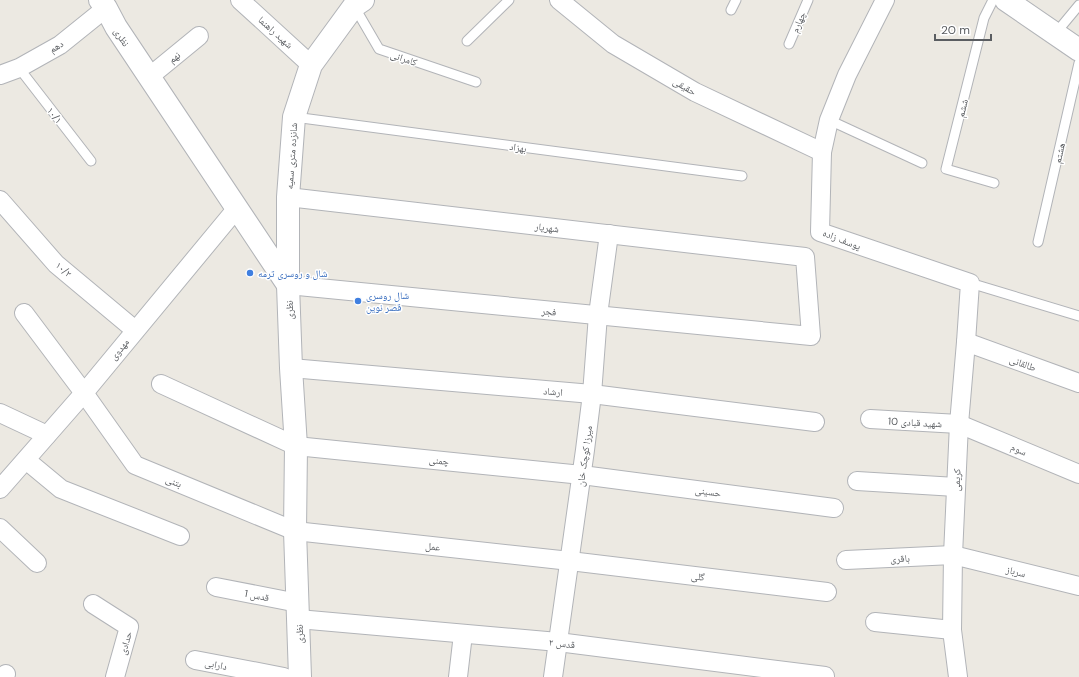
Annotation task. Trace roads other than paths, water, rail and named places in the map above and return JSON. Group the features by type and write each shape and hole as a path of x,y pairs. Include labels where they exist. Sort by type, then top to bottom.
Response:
{"street":[{"name":"شهید راهنما","path":"240,0 311,65"},
{"name":"حقیقی","path":"559,0 614,44 695,92 822,152"},
{"name":"یوسف زاده","path":"885,0 847,75 829,120 822,152 820,232 970,283"},
{"path":"1006,0 1079,50"},
{"name":"شانزده متری سمیه","path":"288,285 288,197 294,117 311,65 358,3"},
{"name":"دهم","path":"0,75 19,68 60,45 103,4"},
{"name":"نظری","path":"103,4 116,27 288,285 296,446 296,531 300,677"},
{"name":"نهم","path":"149,77 199,36"},
{"name":"شهریار","path":"288,197 805,257 811,336"},
{"name":"۱۰/۲","path":"0,200 56,264 135,330"},
{"name":"مهدوی","path":"0,489 84,393 237,208"},
{"name":"میرزا کوچک خان","path":"553,677 582,474 592,394 598,315 609,234"},
{"name":"کریمی","path":"958,677 952,630 953,555 959,424 970,283"},
{"name":"فجر","path":"288,285 811,336"},
{"name":"بتنی","path":"24,313 84,393 135,465 296,531"},
{"name":"طالقانی","path":"966,342 1079,383"},
{"name":"ارشاد","path":"291,368 592,394 815,422"},
{"name":"چمنی","path":"161,384 296,446 582,474"},
{"path":"0,413 47,435"},
{"name":"شهید قبادی 10","path":"870,419 959,424"},
{"name":"سوم","path":"959,424 1079,474"},
{"path":"26,460 61,489 180,536"},
{"name":"حسینی","path":"582,474 834,508"},
{"path":"857,481 956,487"},
{"path":"0,528 37,563"},
{"name":"عمل","path":"296,531 570,561"},
{"name":"باقری","path":"846,560 953,555"},
{"name":"سرباز","path":"953,555 1079,586"},
{"name":"گلی","path":"570,561 827,592"},
{"name":"قدس 1","path":"216,587 298,611"},
{"name":"حدادی","path":"93,604 129,627 115,677"},
{"name":"قدس ۲","path":"298,611 463,634 558,642 825,676"},
{"path":"875,622 952,630"},
{"path":"458,677 463,634"},
{"name":"دارابی","path":"195,660 284,677"}],"lane":[{"path":"467,41 509,0"},
{"path":"731,10 736,0"},
{"name":"چهارم","path":"789,44 808,0"},
{"name":"ششم","path":"993,0 984,18 946,169 994,183"},
{"name":"کامرانی","path":"358,3 379,49 476,82"},
{"path":"1055,34 1079,5"},
{"name":"هشتم","path":"1038,242 1079,64"},
{"name":"۱۰/۱","path":"19,68 91,161"},
{"name":"بهزاد","path":"294,117 742,176"},
{"path":"829,120 922,163"},
{"path":"970,283 1079,316"}],"place":[{"name":"شال و روسری ترمه","path":"250,273"},
{"name":"شال روسری قصر نوین","path":"358,301"}]}
